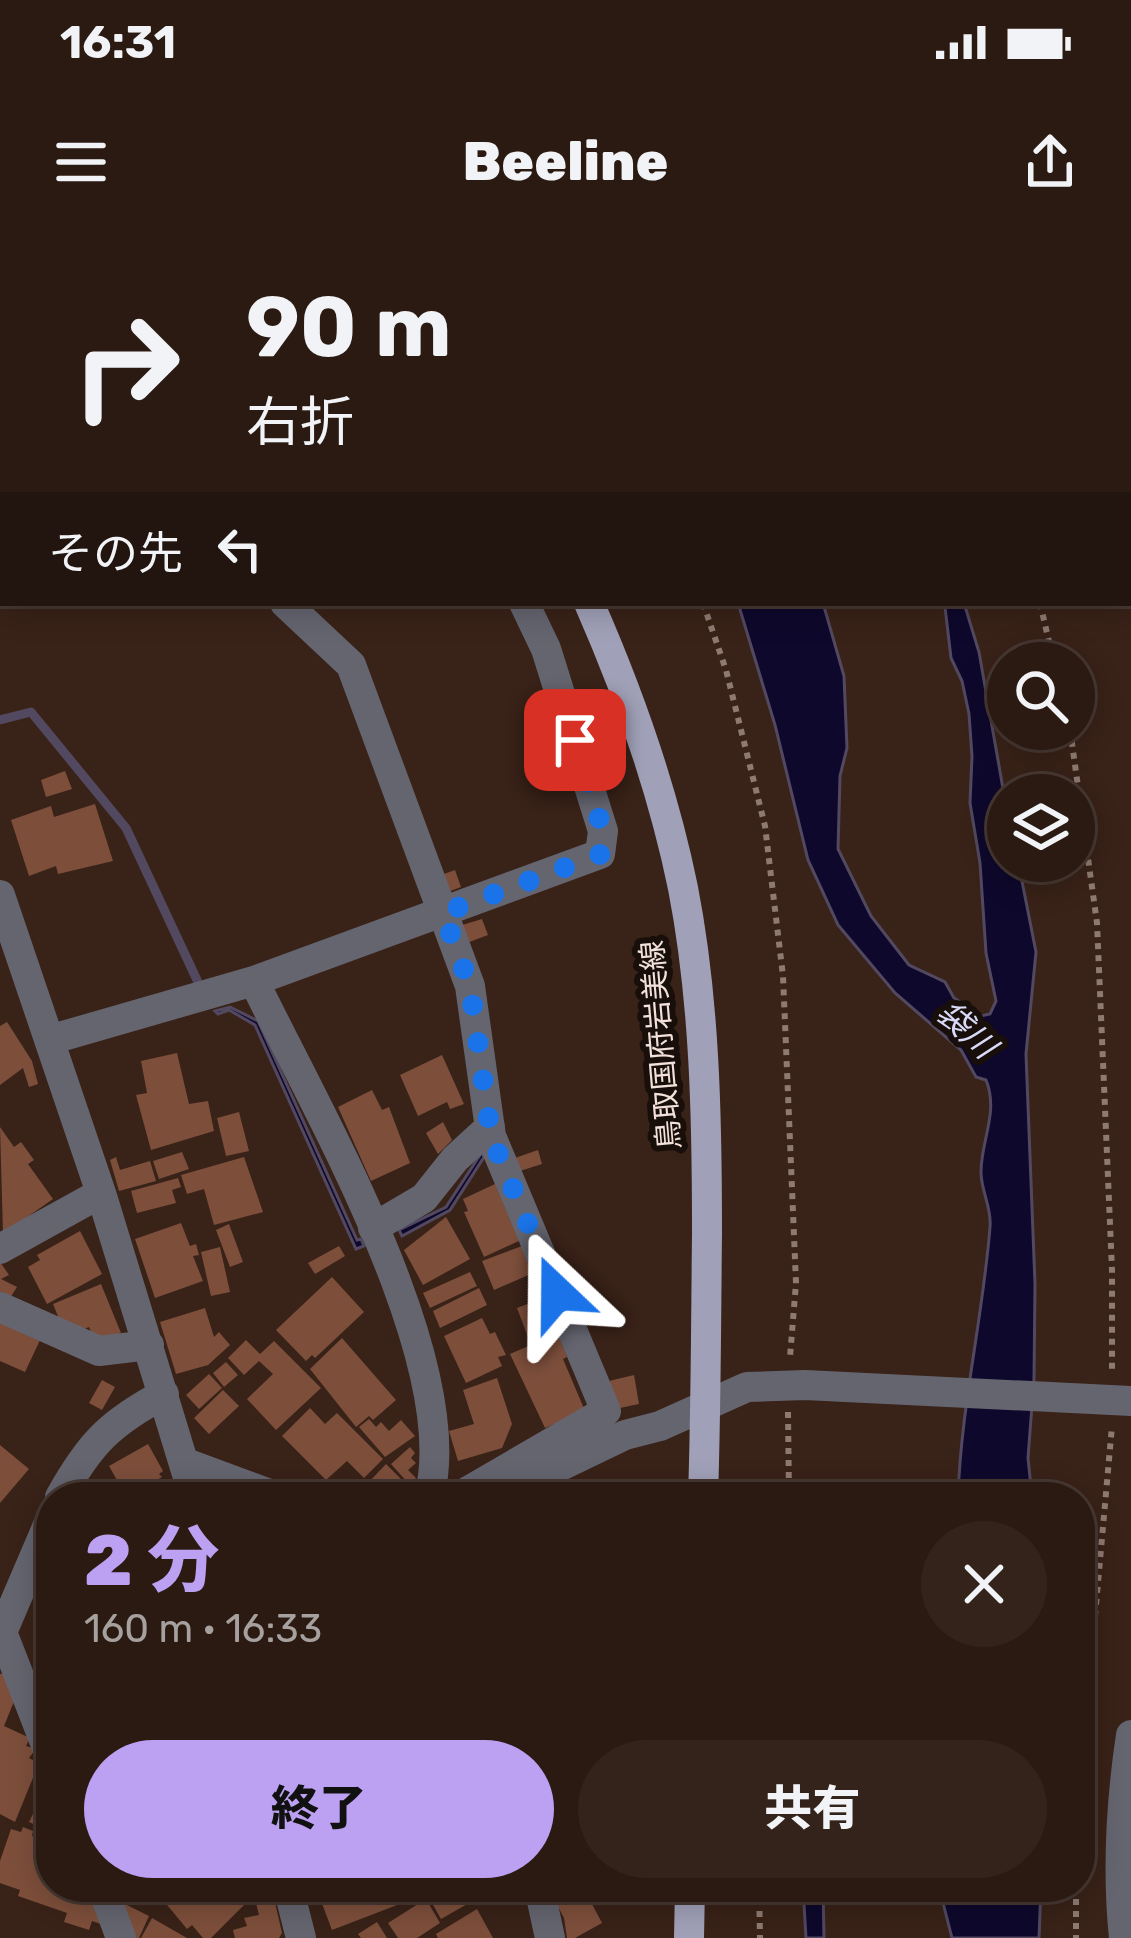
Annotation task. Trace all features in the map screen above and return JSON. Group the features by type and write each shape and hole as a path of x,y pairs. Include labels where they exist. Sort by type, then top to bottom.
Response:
{"main road":[{"name":"鳥取国府岩美線","path":"590,606 655,776 683,889 707,1110 703,1482"},
{"path":"688,1938 689,1902"}],"street":[{"path":"288,606 351,665 470,986 490,1127 606,1411 484,1482"},
{"path":"49,1040 254,981 601,854 603,831 596,808 546,649 525,606"},
{"path":"0,895 101,1193 190,1482"},
{"path":"254,981 374,1228 405,1305 428,1379 434,1446 430,1482"},
{"path":"374,1228 424,1198 454,1159 490,1127"},
{"path":"0,1249 101,1193"},
{"path":"0,1307 99,1351 149,1345"},
{"path":"527,1482 625,1435 660,1426 747,1387 1112,1400"},
{"path":"68,1482 107,1428 164,1394"},
{"path":"186,1463 237,1482"},
{"path":"36,1552 1,1632 36,1720"},
{"path":"1124,1938 1119,1894 1122,1794 1131,1735"},
{"path":"108,1902 121,1938"},
{"path":"292,1902 301,1938"},
{"path":"542,1902 550,1938"}],"path":[{"path":"704,606 726,670 765,826 783,976 796,1283 790,1482"},
{"path":"1041,606 1049,642"},
{"path":"1073,750 1097,923 1112,1270 1112,1400 1095,1604"},
{"path":"759,1902 760,1938"},
{"path":"1076,1902 1076,1938"}],"water":[{"name":"袋川","path":"739,606 824,606 844,676 847,748 840,776 838,849 871,916 909,965 945,982 954,998 981,1016 990,1014 996,1001 986,953 970,803 969,714 951,658 945,607 965,606 987,698 987,750 996,750 1000,774 987,774 987,882 1022,882 1036,952 1026,1054 1035,1284 1030,1482 959,1482 990,1227 981,1172 990,1115 986,1080 976,1077 961,1050 895,993 838,925 808,860"},
{"path":"230,1007 258,1021 357,1240 364,1246 356,1249 255,1025 229,1010 215,1011"},
{"path":"482,1152 484,1157 450,1210 402,1236 399,1230 446,1207"},
{"path":"804,1902 823,1902 824,1938 806,1938"},
{"path":"943,1902 1040,1902 1039,1938 952,1938"}],"building":[{"path":"65,771 72,789 46,797 41,780"},
{"path":"95,804 113,861 58,874 56,866 29,876 11,820 51,806 54,817"},
{"path":"455,870 461,887 448,892 441,875"},
{"path":"482,919 488,935 464,944 459,926"},
{"path":"7,1022 32,1061 38,1084 29,1087 23,1068 0,1085 0,1026"},
{"path":"177,1053 189,1104 208,1101 214,1131 151,1150 136,1095 147,1093 141,1061"},
{"path":"442,1055 464,1104 450,1109 447,1102 418,1116 400,1075"},
{"path":"372,1090 382,1110 389,1107 410,1163 371,1181 338,1107"},
{"path":"239,1112 249,1151 226,1156 217,1118"},
{"path":"443,1122 452,1140 438,1154 426,1133"},
{"path":"0,1127 14,1147 21,1142 34,1160 28,1164 53,1199 3,1234"},
{"path":"538,1150 542,1164 520,1171 515,1158"},
{"path":"182,1152 189,1169 159,1179 153,1161"},
{"path":"116,1157 120,1170 150,1161 156,1181 119,1191 110,1160"},
{"path":"244,1157 263,1212 214,1225 204,1189 187,1194 181,1175"},
{"path":"178,1178 181,1187 172,1190 176,1203 137,1213 131,1191"},
{"path":"495,1184 519,1241 484,1257 463,1199"},
{"path":"446,1217 470,1259 423,1285 404,1250"},
{"path":"181,1223 190,1246 196,1244 199,1255 193,1256 203,1281 155,1298 135,1239"},
{"path":"229,1224 243,1262 230,1267 216,1230"},
{"path":"80,1231 102,1274 47,1304 28,1267 40,1260 37,1255"},
{"path":"339,1246 345,1256 315,1274 308,1263"},
{"path":"522,1246 533,1273 494,1290 482,1261"},
{"path":"220,1247 230,1292 211,1296 201,1252"},
{"path":"0,1262 9,1275 1,1279 17,1287 7,1303 0,1300"},
{"path":"470,1272 477,1286 430,1308 423,1293"},
{"path":"332,1277 364,1312 306,1361 276,1330"},
{"path":"101,1284 121,1333 96,1344 89,1327 64,1331 53,1304"},
{"path":"479,1288 487,1305 440,1328 433,1311"},
{"path":"543,1298 554,1329 529,1340 517,1308"},
{"path":"205,1308 214,1337 219,1332 230,1345 208,1365 176,1374 160,1322"},
{"path":"482,1318 506,1355 498,1357 502,1366 466,1383 444,1336"},
{"path":"0,1322 41,1338 25,1372 0,1361"},
{"path":"558,1333 567,1357 563,1359 585,1411 545,1428 510,1354"},
{"path":"342,1338 396,1400 373,1420 369,1416 356,1427 310,1369"},
{"path":"246,1340 260,1354 274,1341 321,1388 276,1430 247,1399 273,1374 259,1361 244,1375 228,1358"},
{"path":"226,1362 238,1375 224,1387 213,1373"},
{"path":"209,1374 222,1388 199,1409 186,1395"},
{"path":"634,1375 639,1404 615,1409 609,1381"},
{"path":"497,1378 512,1424 502,1448 458,1461 449,1431 474,1424 463,1390"},
{"path":"102,1380 115,1387 102,1410 89,1403"},
{"path":"223,1390 239,1406 209,1434 194,1418"},
{"path":"310,1408 325,1424 337,1413 383,1459 364,1478 347,1461 326,1480 282,1436"},
{"path":"369,1419 376,1427 381,1422 389,1431 401,1420 415,1436 385,1457 359,1427"},
{"path":"148,1444 163,1471 153,1482 118,1482 109,1466"},
{"path":"0,1445 29,1469 0,1503"},
{"path":"410,1447 416,1463 408,1470 416,1478 407,1482 391,1464"},
{"path":"386,1464 404,1482 369,1482"},
{"path":"5,1673 15,1699 4,1726 30,1738 26,1746 36,1749 29,1758 36,1762 36,1770 15,1822 0,1814 0,1674"},
{"path":"23,1827 36,1837 36,1902 93,1902 101,1924 92,1921 89,1930 64,1922 67,1913 18,1896 20,1890 0,1883 0,1861 11,1829 21,1832"},
{"path":"121,1902 149,1916 139,1938 133,1938"},
{"path":"165,1902 244,1905 211,1938 203,1938 192,1925 187,1929"},
{"path":"275,1902 279,1938 235,1938 233,1930 247,1926 244,1918 259,1915 256,1903"},
{"path":"321,1902 405,1902 332,1930"},
{"path":"428,1902 440,1923 417,1938 398,1938 388,1923"},
{"path":"431,1902 471,1902 441,1919"},
{"path":"556,1902 591,1902 602,1923 567,1938"},
{"path":"477,1909 493,1938 438,1938 436,1934"},
{"path":"152,1918 187,1938 141,1938"},
{"path":"377,1922 387,1938 361,1938 358,1934"}],"waterway":[{"path":"0,720 31,712 126,828 197,980"}],"route":[{"path":"557,1293 491,1136 470,986 443,913 601,854 603,831 575,740"}]}
